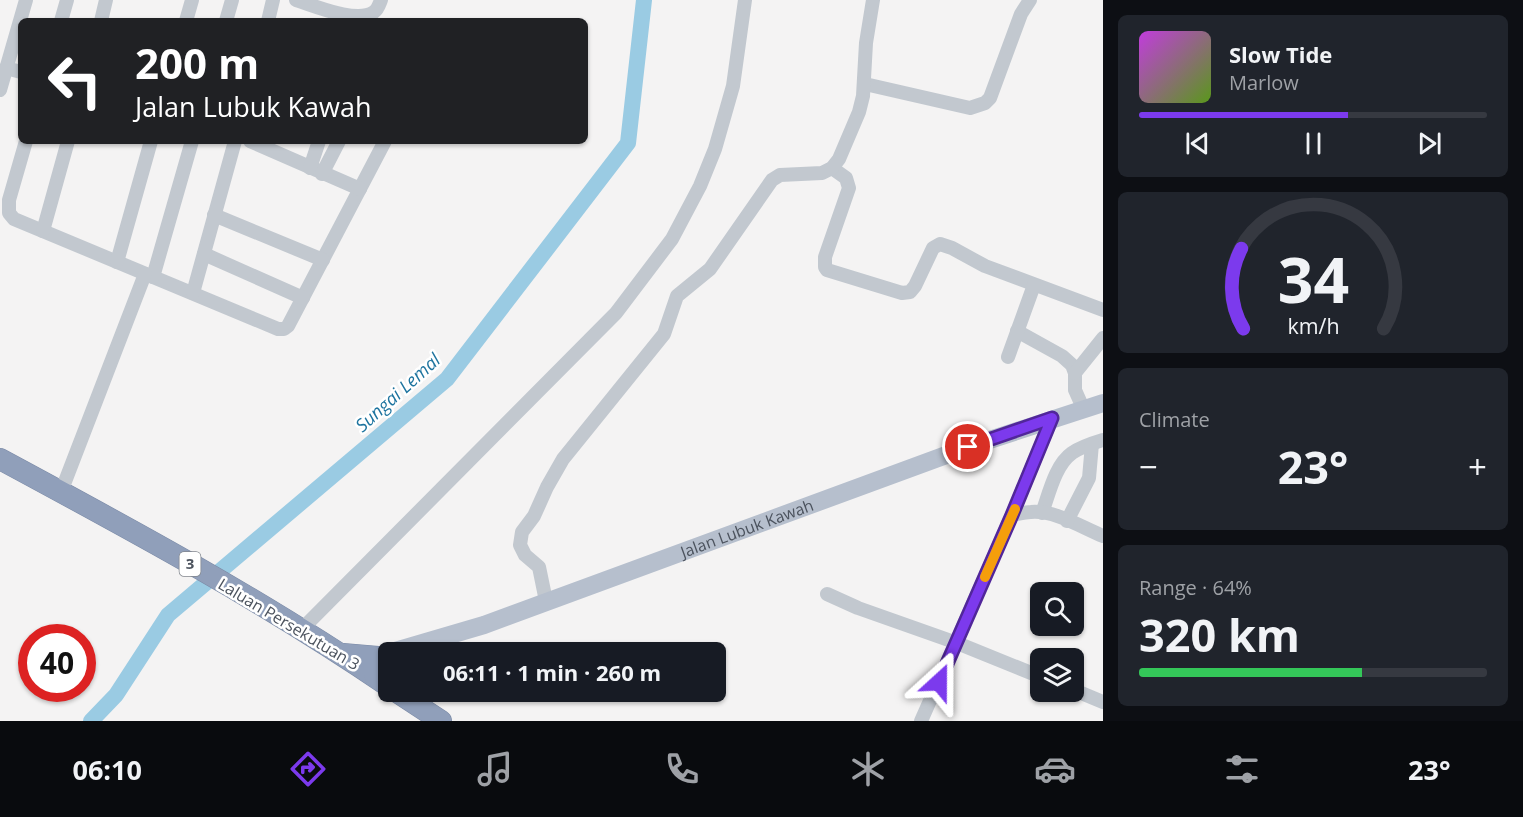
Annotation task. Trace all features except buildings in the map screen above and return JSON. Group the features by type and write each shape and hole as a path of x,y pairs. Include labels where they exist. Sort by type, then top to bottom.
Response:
{"highway":[{"name":"Laluan Persekutuan 3","path":"0,459 101,514 349,658 378,664"},
{"path":"412,702 441,721"}],"main road":[{"name":"Jalan Lubuk Kawah","path":"442,642 546,601 1052,418 1103,403"}],"street":[{"path":"21,18 26,0"},
{"path":"62,18 67,0"},
{"path":"101,18 106,0"},
{"path":"187,18 192,0"},
{"path":"227,18 232,0"},
{"path":"269,18 273,0"},
{"path":"296,0 351,18"},
{"path":"357,18 377,10 381,0"},
{"path":"302,629 616,313 672,239 700,186 715,149 733,86 745,0"},
{"path":"546,601 539,567 521,549 520,538 563,459 664,334 677,296 710,268 772,180 780,175 822,173 832,168 838,159 858,112 865,84 866,43 873,0"},
{"path":"865,84 970,108 985,103 990,98 1021,14 1030,0"},
{"path":"0,90 18,27"},
{"path":"6,68 18,71"},
{"path":"25,144 9,200 9,213 14,219 278,329 288,326 383,144"},
{"path":"43,231 67,144"},
{"path":"117,262 150,144"},
{"path":"61,492 149,275 191,144"},
{"path":"193,293 234,144"},
{"path":"257,144 360,189"},
{"path":"316,171 319,144"},
{"path":"316,171 337,144"},
{"path":"832,168 846,178 849,188 825,257 827,270 902,293 910,292 933,248 940,244 985,266 1103,310"},
{"path":"214,215 323,260"},
{"path":"204,254 303,298"},
{"path":"1008,357 1034,285"},
{"path":"1017,331 1062,356 1072,365 1076,390 1083,408"},
{"path":"1075,373 1103,338"},
{"path":"921,721 957,643 1052,418"},
{"path":"1042,513 1062,463 1072,453 1097,442"},
{"path":"1067,521 1089,478 1097,442"},
{"path":"1012,515 1042,513 1103,536"},
{"path":"827,594 858,608 957,643 1030,673"},
{"path":"1084,694 1103,702"}],"waterway":[{"name":"Sungai Lemal","path":"91,721 116,695 168,615 447,379 628,143 644,0"}],"slow traffic":[{"path":"985,577 1015,509"}],"route":[{"path":"939,682 1052,418 968,447"}]}
